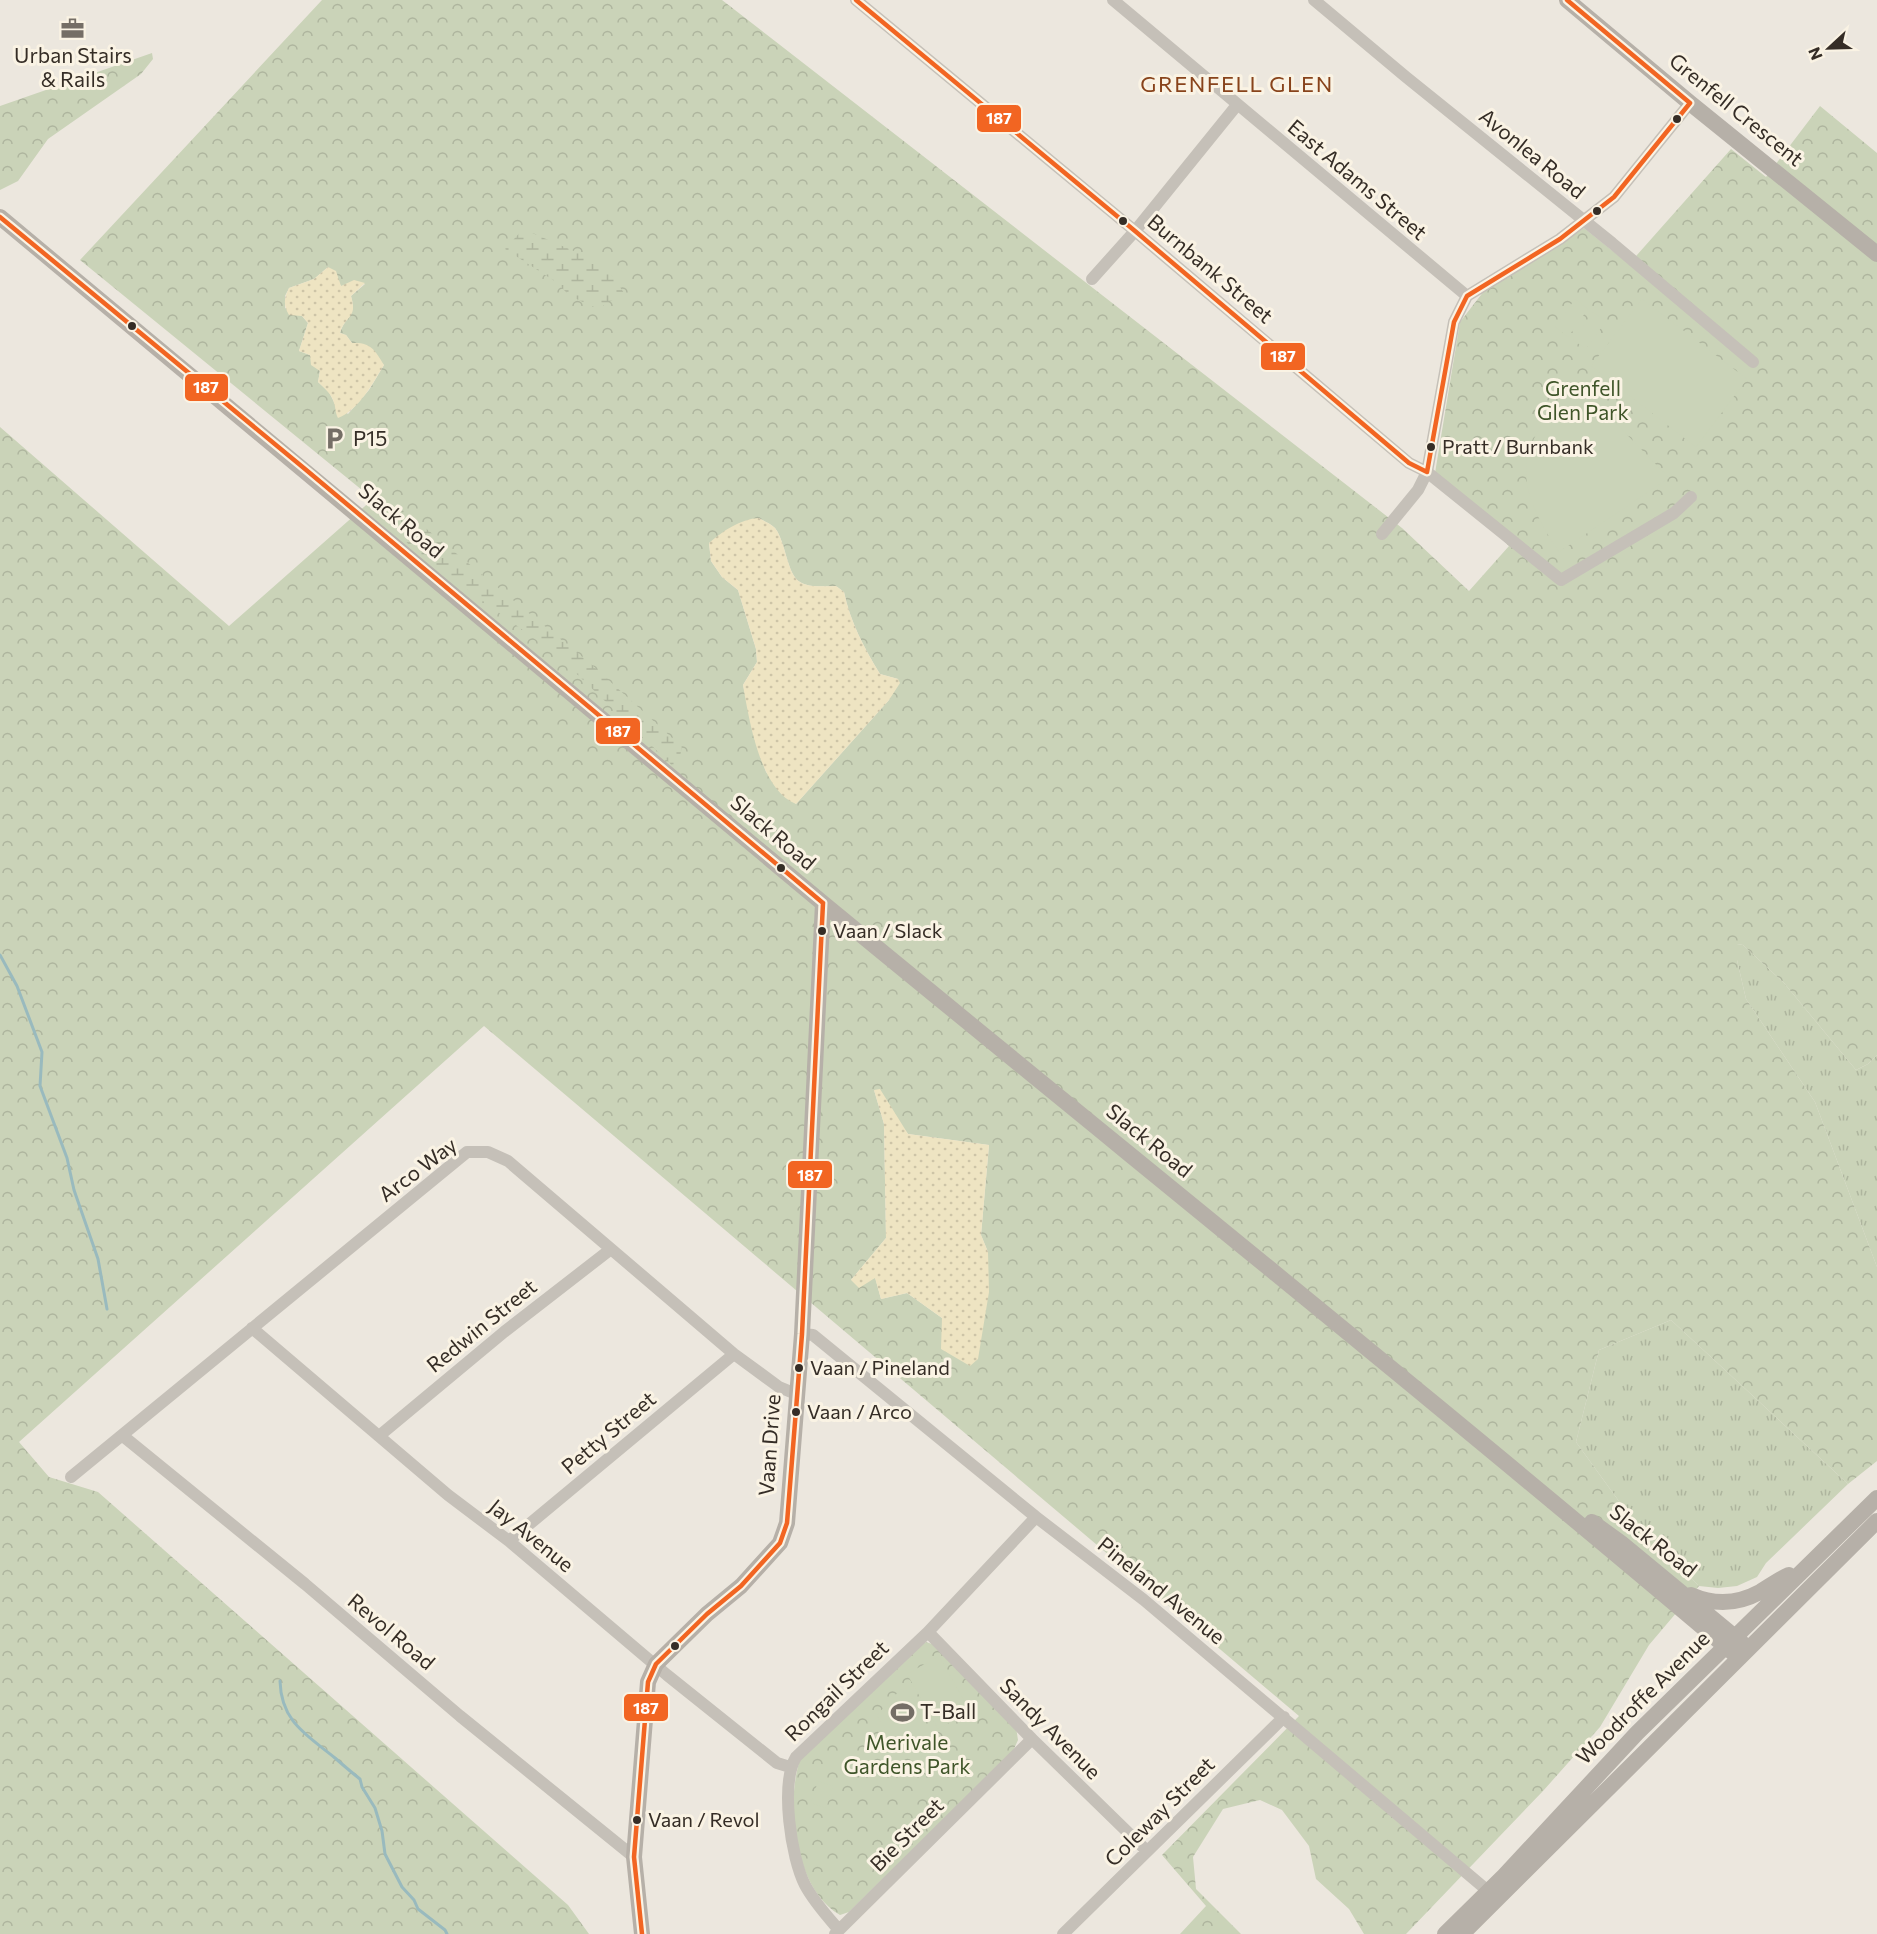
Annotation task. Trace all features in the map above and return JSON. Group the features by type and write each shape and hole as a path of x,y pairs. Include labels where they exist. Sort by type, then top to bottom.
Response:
{"street":[{"name":"Burnbank Street","path":"856,0 1135,231 1409,463 1427,472 1561,580 1674,513 1691,497"},
{"name":"East Adams Street","path":"1113,0 1467,296"},
{"name":"Avonlea Road","path":"1314,0 1753,362"},
{"name":"Grenfell Crescent","path":"1567,0 1877,254"},
{"path":"1382,534 1419,490 1427,472 1454,322 1467,296 1560,239 1585,222 1614,197 1690,103"},
{"path":"1092,279 1135,231 1237,105"},
{"name":"Slack Road","path":"0,217 823,903 1523,1477 1744,1654"},
{"name":"Vaan Drive","path":"642,1934 634,1857 648,1682 656,1664 707,1614 741,1586 780,1543 788,1523 802,1334 823,903"},
{"name":"Arco Way","path":"71,1477 467,1152 488,1152 508,1161 734,1354 779,1386 796,1394"},
{"name":"Redwin Street","path":"379,1436 504,1332 611,1249"},
{"name":"Jay Avenue","path":"252,1328 448,1495 508,1541 777,1763 790,1767"},
{"name":"Pineland Avenue","path":"802,1334 813,1335 1036,1517 1144,1600 1488,1891"},
{"name":"Petty Street","path":"508,1541 734,1354"},
{"name":"Revol Road","path":"123,1436 304,1584 460,1716 634,1857"},
{"name":"Slack Road","path":"1523,1477 1622,1542 1679,1590 1730,1642"},
{"name":"Woodroffe Avenue","path":"1445,1934 1614,1757 1877,1498"},
{"name":"Rongail Street","path":"837,1932 805,1885 798,1869 793,1848 788,1799 790,1767 796,1757 928,1632 1036,1517"},
{"name":"Woodroffe Avenue","path":"1462,1934 1877,1521"},
{"path":"1679,1590 1714,1602 1736,1601 1756,1594 1785,1576 1802,1570"},
{"name":"Sandy Avenue","path":"928,1632 1032,1739 1147,1851"},
{"name":"Coleway Street","path":"1064,1934 1284,1717"},
{"name":"Bie Street","path":"837,1932 1032,1739"}],"green space":[{"name":"Grenfell Glen Park","path":"322,0 722,0 1402,528 1469,591 1509,546 1435,473 1460,322 1484,291 1584,228 1629,264 1731,149 1766,177 1820,106 1877,153 1877,1055 1868,1064 1856,1070 1784,983 1743,945 1737,944 1737,960 1746,999 1815,1102 1877,1267 1877,1461 1848,1484 1671,1320 1599,1350 1576,1442 1634,1522 1699,1586 1649,1645 1600,1727 1543,1791 1406,1934 1364,1934 1349,1909 1316,1879 1309,1846 1282,1810 1260,1800 1223,1809 1193,1857 1196,1889 1241,1934 1180,1934 1206,1906 1162,1855 1299,1716 484,1026 19,1442 49,1477 98,1492 568,1905 589,1934 0,1934 0,427 229,626 373,499 80,260","holes":["328,267 341,286 365,284 351,296 353,308 340,333 346,335 352,343 384,365 369,390 348,414 335,404 329,392 318,382 320,371 310,355 299,351 308,323 302,316 285,308 285,296 289,288 314,279","759,518 772,525 779,534 790,568 798,580 812,586 836,586 844,592 858,634 880,674 898,679 889,700 796,804 766,772 757,745 743,685 757,662 756,649 738,590 722,577 711,561 709,543","874,1090 908,1134 989,1145 981,1235 988,1252 942,1318 907,1293 881,1299 875,1277 851,1280 886,1238 884,1124"]},
{"path":"152,53 153,59 141,74 48,139 18,181 0,190 0,106"},
{"path":"523,229 604,264 624,293 598,309 570,296 556,282 505,249"},
{"path":"1575,299 1588,309 1568,337 1555,327"},
{"path":"1642,299 1747,379 1696,447 1591,366"},
{"path":"1593,312 1606,321 1586,349 1573,340"},
{"name":"Grenfell Glen Park","path":"1576,382 1669,478 1559,552 1532,503 1527,482 1527,463 1541,425"},
{"path":"401,508 592,665 682,747 677,770 557,655 425,559 405,541"},
{"path":"1737,944 1743,945 1784,983 1856,1070 1868,1064 1877,1055 1877,1267 1815,1102 1746,999 1737,960"},
{"path":"1671,1320 1848,1484 1766,1563 1757,1577 1737,1586 1718,1588 1699,1586 1634,1522 1576,1442 1599,1350"},
{"name":"Merivale Gardens Park","path":"926,1642 932,1644 1016,1727 1018,1740 1013,1751 849,1912 840,1915 825,1903 813,1886 804,1867 798,1845 794,1822 794,1799 800,1760"},
{"path":"939,1656 970,1711 938,1729 907,1674"},
{"name":"T-Ball","path":"901,1689 924,1709 926,1719 910,1740 889,1732 877,1715"},
{"path":"818,1781 833,1786 826,1808 811,1803"}],"sand":[{"path":"328,267 336,271 341,286 354,280 365,283 351,296 352,313 340,333 346,335 352,343 364,344 372,348 384,365 370,388 353,409 338,418 332,397 318,382 320,371 311,365 310,355 299,351 308,323 302,316 289,315 285,305 289,288 314,279"},
{"path":"759,518 776,530 790,568 798,580 812,586 836,586 844,592 858,634 880,674 898,679 900,683 889,700 796,804 784,796 773,784 758,752 743,685 757,662 756,649 738,590 722,577 711,561 709,543 732,526"},
{"path":"880,1089 908,1134 989,1145 981,1235 988,1252 989,1292 978,1359 970,1366 941,1349 942,1318 907,1293 881,1299 875,1278 859,1288 851,1280 886,1238 884,1124 874,1090"}],"waterway":[{"path":"0,955 17,986 42,1052 40,1086 67,1158 74,1190 98,1259 107,1309"},
{"path":"280,1681 285,1707 297,1726 360,1779 362,1787 375,1808 382,1831 385,1854 402,1887 414,1900 418,1909 447,1934"}],"transit line":[{"name":"187","path":"856,0 1135,231 1409,463 1427,472"},
{"name":"187","path":"1567,0 1690,103"},
{"name":"187","path":"1427,472 1454,322 1467,296 1560,239 1614,197 1690,103"},
{"name":"187","path":"0,217 823,903"},
{"name":"187","path":"642,1934 634,1857 648,1682 656,1664 707,1614 741,1586 780,1543 787,1523 802,1334 823,903"}],"place":[{"name":"Urban Stairs & Rails","path":"73,28"},
{"name":"P15","path":"335,439"},
{"name":"Pratt / Burnbank","path":"1431,447"},
{"name":"Vaan / Slack","path":"822,931"},
{"name":"Vaan / Pineland","path":"799,1368"},
{"name":"Vaan / Arco","path":"796,1412"},
{"name":"T-Ball","path":"902,1712"},
{"name":"Vaan / Revol","path":"637,1820"}],"district":[{"name":"GRENFELL GLEN","path":"1237,84"}]}
